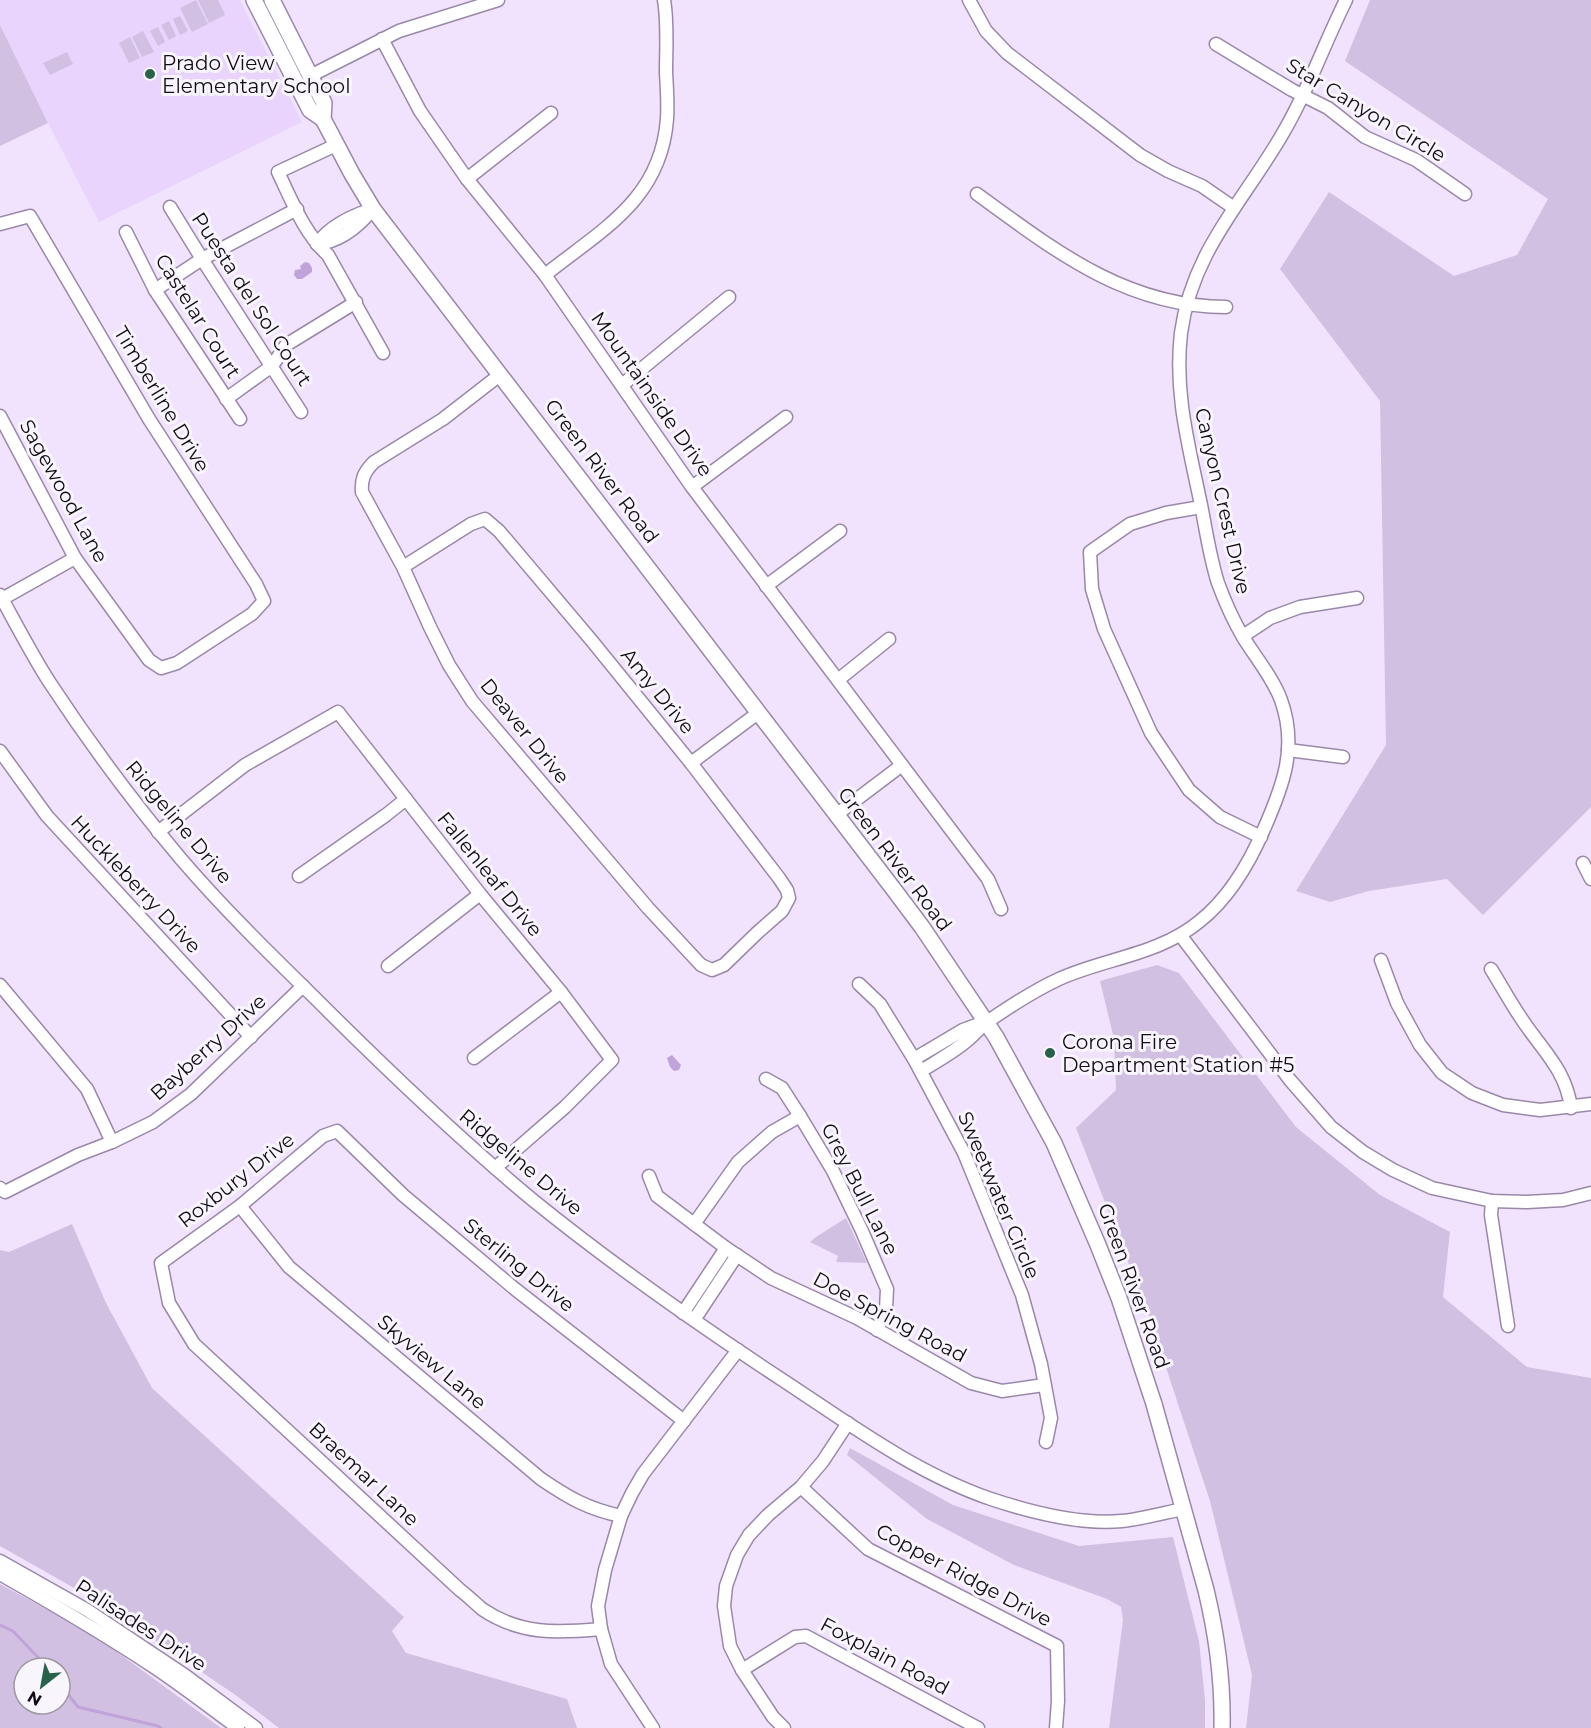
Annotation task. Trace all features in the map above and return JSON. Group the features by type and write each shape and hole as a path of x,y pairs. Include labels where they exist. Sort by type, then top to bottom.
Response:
{"main road":[{"name":"Green River Road","path":"254,0 310,110 323,119 374,209 922,927 996,1037 1054,1143 1098,1245 1138,1352 1206,1590 1217,1640 1222,1728"},
{"name":"Green River Road","path":"272,0 324,104 323,119"},
{"path":"285,62 310,76"}],"street":[{"path":"310,76 381,39 417,24 498,0"},
{"path":"545,275 622,214 634,202 650,178 662,144 667,120 664,0"},
{"path":"971,0 986,31 1007,53 1140,155 1202,186 1234,208"},
{"name":"Canyon Crest Drive","path":"914,1059 963,1030 986,1022 1074,972 1128,957 1181,936 1220,902 1249,863 1280,794 1286,771 1287,722 1280,698 1263,666 1242,636 1217,580 1184,424 1179,388 1181,340 1187,304 1201,264 1222,226 1282,136 1346,0"},
{"name":"Mountainside Drive","path":"381,39 420,111 467,179 545,275 692,486 988,879 1000,909"},
{"name":"Star Canyon Circle","path":"1216,44 1292,90 1328,108 1365,137 1416,160 1465,194"},
{"path":"467,179 551,113"},
{"path":"336,145 278,172 317,244 328,255 383,353"},
{"path":"977,194 1077,264 1116,284 1164,300 1206,307 1226,307"},
{"name":"Puesta del Sol Court","path":"170,207 301,412"},
{"path":"155,290 202,259 297,209"},
{"path":"317,244 324,234 353,216 374,209"},
{"name":"Timberline Drive","path":"0,224 30,216 149,419 256,584 264,601 252,614 177,663 161,668"},
{"name":"Castelar Court","path":"126,232 155,290 240,419"},
{"path":"622,385 729,297"},
{"path":"226,399 272,366 286,345 356,302"},
{"name":"Deaver Drive","path":"501,374 443,419 374,462 361,480 362,492 403,567 445,656 472,701 648,908 701,965 712,970 724,964 782,911 789,898"},
{"name":"Sagewood Lane","path":"0,417 75,558 149,660 161,668"},
{"path":"692,486 786,417"},
{"path":"1201,507 1166,513 1130,524 1090,552 1092,589 1104,628 1151,734 1189,790 1220,817 1261,837"},
{"name":"Amy Drive","path":"403,567 471,524 485,519 499,531 692,763 779,878 789,898"},
{"path":"766,586 840,531"},
{"path":"1,597 75,558"},
{"name":"Ridgeline Drive","path":"1,597 48,680 96,750 158,832 220,902 398,1079 495,1168 597,1250 688,1317 848,1423 921,1467 955,1484 1031,1510 1074,1519 1118,1521 1183,1509"},
{"path":"1242,636 1270,618 1300,607 1357,598"},
{"path":"837,680 889,639"},
{"name":"Fallenleaf Drive","path":"158,832 244,765 338,712 480,894 561,992 612,1060 565,1107 495,1168"},
{"path":"692,763 758,713"},
{"path":"1288,750 1343,757"},
{"name":"Huckleberry Drive","path":"0,751 47,816 251,1037"},
{"path":"836,815 902,765"},
{"path":"298,876 406,799"},
{"path":"1583,863 1591,879"},
{"path":"388,966 480,894"},
{"path":"1181,936 1290,1080 1331,1127 1363,1152 1392,1170 1432,1188 1492,1200 1527,1202 1563,1200 1591,1193"},
{"path":"1381,960 1396,1003 1420,1045 1442,1073 1472,1094 1503,1106 1540,1110 1591,1104"},
{"path":"1491,969 1521,1018 1557,1066 1569,1091 1571,1108"},
{"name":"Sweetwater Circle","path":"859,984 880,1004 921,1071 964,1153 1022,1295 1041,1364 1052,1418 1046,1442"},
{"path":"0,985 87,1089 112,1142"},
{"name":"Bayberry Drive","path":"2,1190 153,1122 191,1094 303,986"},
{"path":"474,1058 561,992"},
{"name":"Canyon Crest Drive","path":"921,1071 969,1039 986,1022"},
{"name":"Grey Bull Lane","path":"766,1078 782,1088 800,1116 833,1171 862,1231 887,1289 886,1309 877,1330"},
{"path":"694,1224 738,1162 772,1132 800,1116"},
{"name":"Roxbury Drive","path":"161,1263 240,1206 323,1136 337,1131"},
{"name":"Sterling Drive","path":"337,1131 403,1195 515,1289 684,1421"},
{"name":"Doe Spring Road","path":"649,1176 657,1196 731,1252 771,1278 857,1318 971,1383 1002,1391 1044,1385"},
{"path":"1492,1200 1491,1215 1509,1326"},
{"name":"Skyview Lane","path":"240,1206 290,1267 541,1479 573,1500 600,1512 621,1516"},
{"path":"688,1317 731,1252"},
{"name":"Braemar Lane","path":"161,1263 169,1303 194,1344 460,1590 483,1609 507,1622 539,1631 560,1633 601,1629"},
{"path":"653,1728 611,1664 601,1629 598,1606 605,1570 621,1516 643,1474 738,1350"},
{"path":"784,1728 773,1718 742,1670 730,1646 724,1606 726,1586 737,1556 749,1535 768,1515 801,1487 823,1461 848,1423"},
{"name":"Copper Ridge Drive","path":"801,1487 868,1549 1057,1647 1056,1728"},
{"name":"Palisades Drive","path":"0,1561 87,1610 186,1676 256,1728"},
{"name":"Palisades Drive","path":"0,1574 68,1612 159,1670 238,1728"},
{"name":"Foxplain Road","path":"742,1670 795,1637 806,1635 978,1728"}],"shaded area":[{"name":"Prado View Elementary School","path":"0,0 240,0 302,122 99,222 0,25"},
{"path":"196,0 208,24 192,32 180,8"},
{"path":"198,0 218,0 225,15 209,23"},
{"path":"1370,0 1591,0 1591,807 1483,915 1447,879 1369,891 1330,902 1296,891 1386,745 1380,401 1280,269 1329,192 1454,276 1517,255 1548,199 1345,61"},
{"path":"180,16 188,31 180,35 173,19"},
{"path":"169,21 176,36 169,40 161,25"},
{"path":"0,25 48,123 0,146"},
{"path":"158,27 165,42 158,46 150,31"},
{"path":"143,31 154,52 142,57 132,37"},
{"path":"130,37 140,58 129,63 119,43"},
{"path":"67,52 73,64 50,75 43,63"},
{"path":"305,262 309,263 312,272 302,279 297,279 294,275 295,270 301,269 300,266"},
{"path":"1157,965 1179,973 1296,1127 1380,1195 1450,1232 1443,1297 1527,1367 1591,1378 1591,1728 1246,1728 1252,1675 1210,1501 1148,1313 1076,1128 1116,1090 1114,1039 1100,981"},
{"path":"672,1055 681,1065 679,1070 674,1071 670,1067 667,1058"},
{"path":"846,1218 867,1263 836,1262 838,1256 810,1242"},
{"path":"72,1224 106,1303 152,1388 404,1617 392,1631 406,1653 567,1699 577,1728 279,1728 234,1694 97,1601 0,1546 0,1250 9,1252"},
{"path":"850,1448 953,1505 1079,1546 1173,1537 1199,1641 1205,1700 1205,1728 1109,1728 1123,1620 1121,1607 1107,1599 1014,1565 927,1519 847,1455"},
{"path":"0,1584 94,1635 221,1728 0,1728"}],"waterway":[{"path":"0,1625 13,1631 37,1656"},
{"path":"72,1699 78,1707 161,1728"}],"place":[{"name":"Prado View Elementary School","path":"150,74"},
{"name":"Corona Fire Department Station #5","path":"1050,1053"}]}
